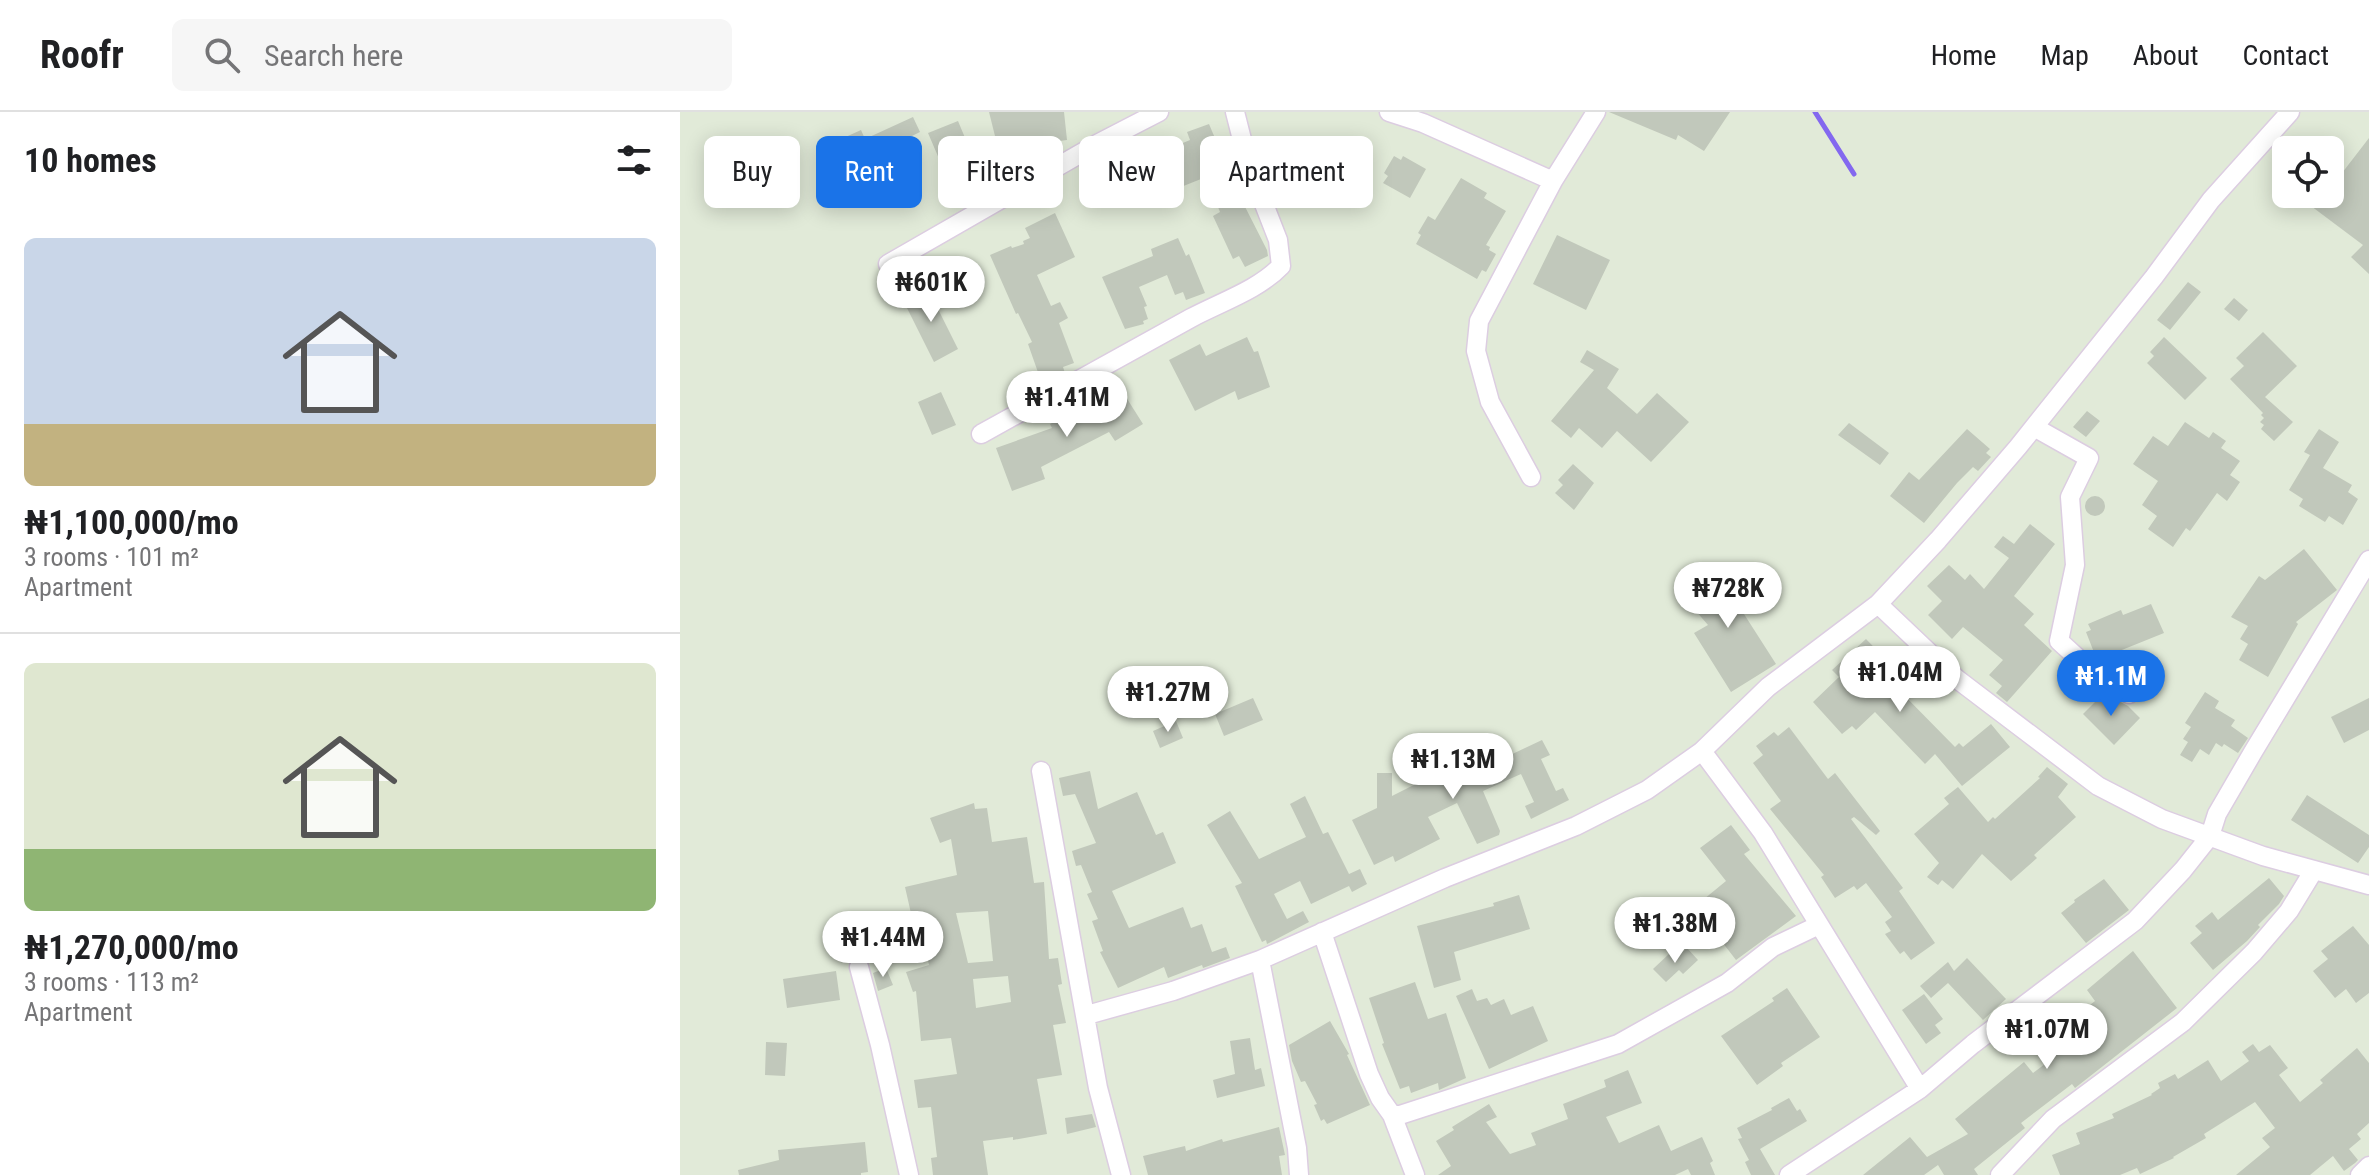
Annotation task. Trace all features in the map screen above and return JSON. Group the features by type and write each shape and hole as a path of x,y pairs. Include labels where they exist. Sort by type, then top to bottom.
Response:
{"street":[{"path":"888,264 1097,144 1159,112"},
{"path":"981,434 1178,325 1269,279 1281,266 1278,240 1248,163 1235,112"},
{"path":"1389,112 1423,123 1553,181"},
{"path":"1531,477 1490,402 1476,351 1479,321 1553,181 1596,112"},
{"path":"1087,1015 1173,991 1260,960 1445,878 1576,826 1647,790 1702,751 1768,687 1878,604 1938,540 2034,427 2211,200 2290,112"},
{"path":"2034,427 2089,458 2070,497 2075,565 2059,641 2094,673 2129,694"},
{"path":"1789,1175 1920,1089 1973,1044 2135,921 2210,836 2217,814 2260,739 2369,560"},
{"path":"1878,604 1957,679 2098,786 2162,819 2263,856 2369,885"},
{"path":"1702,751 1763,833 1920,1089"},
{"path":"1041,771 1098,1088 1121,1175"},
{"path":"2000,1175 2053,1119 2129,1065 2193,1012 2254,952 2289,911 2314,870"},
{"path":"1392,1115 1618,1044 1727,983 1773,947 1819,925"},
{"path":"1322,932 1369,1074 1392,1115 1415,1175"},
{"path":"1260,960 1297,1148 1299,1175"},
{"path":"859,967 909,1175"},
{"path":"2360,1175 2369,1166"}],"building":[{"path":"989,112 1064,112 1067,140 1063,141 1063,136 995,136"},
{"path":"1609,112 1730,112 1704,151 1678,135 1676,140"},
{"path":"913,117 920,132 912,136 872,136"},
{"path":"958,121 964,136 938,136 938,156 928,133"},
{"path":"1209,124 1214,136 1200,136 1200,179 1184,186 1184,142 1190,140 1187,132"},
{"path":"861,130 864,136 848,136"},
{"path":"2369,138 2369,274 2351,257 2363,245 2314,208 2344,208 2344,170"},
{"path":"1394,156 1401,160 1403,156 1426,169 1410,198 1383,183 1388,176 1384,173"},
{"path":"1461,178 1487,193 1484,198 1506,211 1486,245 1496,254 1486,272 1482,270 1477,279 1416,244 1421,235 1418,233 1428,216 1435,220"},
{"path":"1218,208 1246,208 1268,256 1245,267 1239,256 1233,259 1213,216 1220,212"},
{"path":"1055,213 1075,257 1037,275 1051,306 1060,302 1068,318 1059,323 1074,363 1063,367 1065,373 1053,379 1051,374 1040,378 1028,344 1032,342 990,255 1024,244 1023,241 1030,238 1025,228"},
{"path":"1557,235 1610,260 1586,310 1533,284"},
{"path":"1178,238 1186,256 1189,254 1205,293 1186,300 1183,292 1175,295 1167,275 1139,287 1147,306 1144,307 1148,319 1143,321 1144,324 1125,329 1102,277 1153,256 1151,249"},
{"path":"2188,282 2201,292 2170,330 2157,320"},
{"path":"925,283 958,349 934,362 905,304 917,298 913,290"},
{"path":"2234,298 2248,310 2239,321 2224,309"},
{"path":"2263,332 2297,366 2265,397 2293,422 2274,441 2261,429 2264,425 2260,422 2264,418 2263,413 2230,379 2244,366 2236,358"},
{"path":"1247,337 1254,352 1258,351 1270,387 1238,400 1235,391 1195,411 1169,360 1200,344 1206,356"},
{"path":"2164,337 2207,378 2185,400 2147,363 2154,356 2150,352"},
{"path":"1587,350 1619,369 1607,388 1637,414 1657,393 1689,422 1651,462 1617,431 1602,448 1579,428 1571,438 1551,421 1594,370 1580,362"},
{"path":"1119,386 1143,424 1115,441 1109,432 1041,467 1045,479 1012,491 996,448 1052,428 1050,424 1064,417 1068,424 1095,409 1091,403"},
{"path":"941,392 956,425 932,435 918,402"},
{"path":"2087,411 2100,421 2086,437 2073,427"},
{"path":"2185,422 2209,438 2213,432 2226,441 2221,448 2240,461 2230,475 2240,482 2227,501 2217,493 2190,531 2186,528 2173,547 2148,529 2157,516 2142,505 2158,481 2133,464 2153,436 2168,446"},
{"path":"1849,423 1889,453 1880,465 1838,435"},
{"path":"1967,429 1990,449 1986,453 1991,457 1978,471 1973,467 1924,523 1890,496 1909,472 1919,480"},
{"path":"2319,429 2339,442 2323,468 2352,485 2348,492 2358,499 2343,525 2329,516 2325,522 2299,506 2303,499 2289,490 2310,455 2304,452"},
{"path":"1573,464 1594,483 1574,510 1555,493 1563,485 1558,480"},
{"path":"2095,496 2102,499 2105,506 2102,513 2095,516 2088,513 2085,506 2088,499"},
{"path":"2030,524 2055,544 2014,596 2034,614 2024,625 2052,651 2007,702 1996,693 2002,686 1989,675 2003,660 1963,627 1952,639 1928,615 1942,601 1927,586 1949,565 1965,580 1970,574 1984,589 2009,558 1994,547 2003,536 2014,544"},
{"path":"2304,549 2337,590 2296,622 2298,624 2268,677 2239,660 2248,644 2240,639 2248,626 2231,617 2259,576 2265,580"},
{"path":"1719,564 1744,593 1735,600 1776,664 1731,692 1694,633 1708,625 1682,595"},
{"path":"2151,604 2164,633 2097,660 2086,632 2091,630 2088,624 2121,610 2123,615"},
{"path":"1866,639 1905,679 1896,687 1955,747 1959,743 1963,747 1991,724 2010,747 1962,786 1935,754 1925,764 1875,712 1856,730 1852,726 1842,734 1813,702 1839,677 1832,670"},
{"path":"2205,692 2219,701 2215,708 2235,720 2231,726 2248,738 2238,753 2224,744 2222,747 2216,743 2209,755 2200,749 2192,762 2180,755 2188,742 2183,739 2191,727 2185,723"},
{"path":"2104,693 2128,706 2140,718 2114,745 2083,714"},
{"path":"1253,698 1263,720 1224,736 1215,714"},
{"path":"2369,698 2369,730 2344,743 2331,717"},
{"path":"1176,721 1183,738 1160,748 1153,731"},
{"path":"1789,727 1828,779 1835,773 1880,831 1876,835 1854,817 1851,819 1903,888 1899,891 1935,943 1911,960 1904,951 1900,954 1885,934 1891,931 1885,922 1892,917 1866,883 1857,890 1854,886 1835,898 1821,877 1824,875 1770,809 1781,801 1753,763 1763,755 1756,746 1774,732 1778,736"},
{"path":"1542,740 1550,755 1541,759 1556,791 1563,788 1569,800 1531,819 1525,806 1534,802 1521,774 1483,791 1499,835 1477,844 1457,803 1428,817 1440,839 1395,862 1393,856 1374,865 1352,820 1377,808 1377,773 1392,773 1392,796 1487,748 1488,751 1495,748 1500,760"},
{"path":"2047,767 2068,784 2058,797 2076,817 2034,855 2037,858 2011,881 1982,854 1953,889 1942,880 1938,885 1927,877 1939,863 1914,834 1949,804 1944,798 1958,787 1988,822 2040,778"},
{"path":"1090,771 1098,809 1137,792 1156,835 1163,832 1176,863 1112,891 1129,928 1183,907 1191,928 1202,924 1212,952 1226,947 1230,958 1168,978 1164,967 1118,988 1100,952 1103,951 1092,921 1098,919 1087,894 1092,892 1081,865 1076,866 1072,851 1096,843 1075,794 1063,796 1059,778"},
{"path":"2307,795 2369,835 2369,847 2358,863 2291,820"},
{"path":"1305,796 1323,834 1328,832 1349,874 1360,869 1367,884 1352,892 1349,886 1311,904 1300,881 1274,894 1287,919 1303,911 1309,922 1267,944 1266,940 1262,942 1235,886 1242,883 1207,825 1230,811 1259,859 1306,837 1290,804"},
{"path":"974,803 975,809 987,808 992,842 1027,837 1034,883 1044,882 1049,959 1058,958 1062,984 1058,985 1066,1023 1053,1025 1062,1075 1037,1079 1047,1134 983,1141 988,1175 933,1175 931,1158 937,1157 931,1107 918,1108 914,1080 957,1074 951,1038 921,1041 916,991 913,992 906,972 929,965 921,930 915,931 905,887 957,875 951,839 940,843 930,818","holes":["988,911 993,961 968,963 956,913","1008,976 1011,1002 976,1008 973,979"]},
{"path":"1731,825 1750,850 1744,854 1796,916 1736,960 1719,938 1723,935 1698,904 1726,881 1700,848"},
{"path":"2269,878 2284,896 2247,941 2213,970 2190,943 2202,933 2195,926 2212,912 2218,920"},
{"path":"2104,879 2129,910 2086,943 2061,913"},
{"path":"1519,895 1530,929 1454,952 1461,980 1434,988 1417,926 1494,906 1493,903"},
{"path":"2353,926 2369,945 2369,993 2356,1003 2346,989 2335,998 2313,971 2328,959 2321,951"},
{"path":"1687,948 1698,960 1683,974 1679,970 1666,982 1653,969 1670,953 1674,959"},
{"path":"2133,951 2177,1008 2075,1088 2072,1084 2021,1123 2025,1128 1974,1169 1978,1175 1944,1175 1938,1165 1924,1175 1863,1175 1910,1137 1927,1157 1968,1134 1955,1119 2024,1062 2033,1073 2053,1058 2035,1032 2062,1014 2068,1022 2095,1001 2087,990"},
{"path":"1967,958 2006,999 1983,1020 1948,983 1931,998 1920,986 1948,962 1954,971"},
{"path":"886,968 893,985 878,991 873,973"},
{"path":"836,971 840,1000 787,1008 783,979"},
{"path":"1415,982 1428,1019 1446,1013 1466,1078 1439,1090 1438,1083 1411,1093 1409,1086 1400,1089 1382,1044 1369,998"},
{"path":"1787,988 1820,1037 1781,1063 1783,1066 1757,1085 1721,1036 1774,1001 1772,998"},
{"path":"1472,989 1477,1001 1487,998 1491,1005 1504,999 1511,1015 1533,1006 1548,1041 1489,1069 1456,996"},
{"path":"1924,994 1943,1019 1935,1025 1941,1033 1926,1044 1902,1010"},
{"path":"1330,1021 1349,1054 1370,1105 1327,1124 1324,1119 1321,1121 1314,1105 1317,1104 1305,1081 1301,1082 1289,1045"},
{"path":"1250,1038 1255,1070 1261,1068 1265,1086 1217,1098 1213,1080 1235,1074 1230,1041"},
{"path":"766,1042 787,1043 785,1076 765,1075"},
{"path":"2253,1044 2259,1052 2270,1045 2288,1068 2279,1075 2300,1102 2357,1048 2369,1063 2369,1123 2357,1134 2361,1139 2349,1149 2358,1160 2355,1163 2344,1171 2333,1156 2310,1175 2236,1175 2270,1147 2262,1138 2275,1128 2255,1102 2204,1134 2206,1138 2140,1174 2137,1168 2120,1175 2060,1175 2052,1155 2080,1144 2076,1133 2114,1118 2112,1114 2152,1095 2160,1088 2158,1083 2175,1074 2178,1079 2208,1060 2221,1081 2249,1061 2242,1052"},
{"path":"1628,1070 1642,1103 1606,1117 1619,1143 1659,1125 1671,1151 1702,1137 1713,1161 1710,1163 1715,1175 1691,1175 1688,1169 1675,1175 1438,1175 1451,1166 1436,1141 1489,1104 1497,1117 1486,1122 1510,1154 1536,1145 1531,1133 1568,1119 1563,1104 1606,1087 1604,1080"},
{"path":"1789,1098 1807,1121 1760,1149 1775,1175 1751,1175 1737,1128"},
{"path":"1092,1114 1096,1127 1067,1134 1065,1118"},
{"path":"1279,1127 1285,1155 1279,1156 1282,1175 1148,1175 1143,1156 1185,1146 1186,1151 1222,1139 1223,1142"},
{"path":"865,1142 868,1172 861,1175 739,1175 738,1170 779,1160 778,1150"}],"waterway":[{"path":"1815,112 1854,174"}]}
